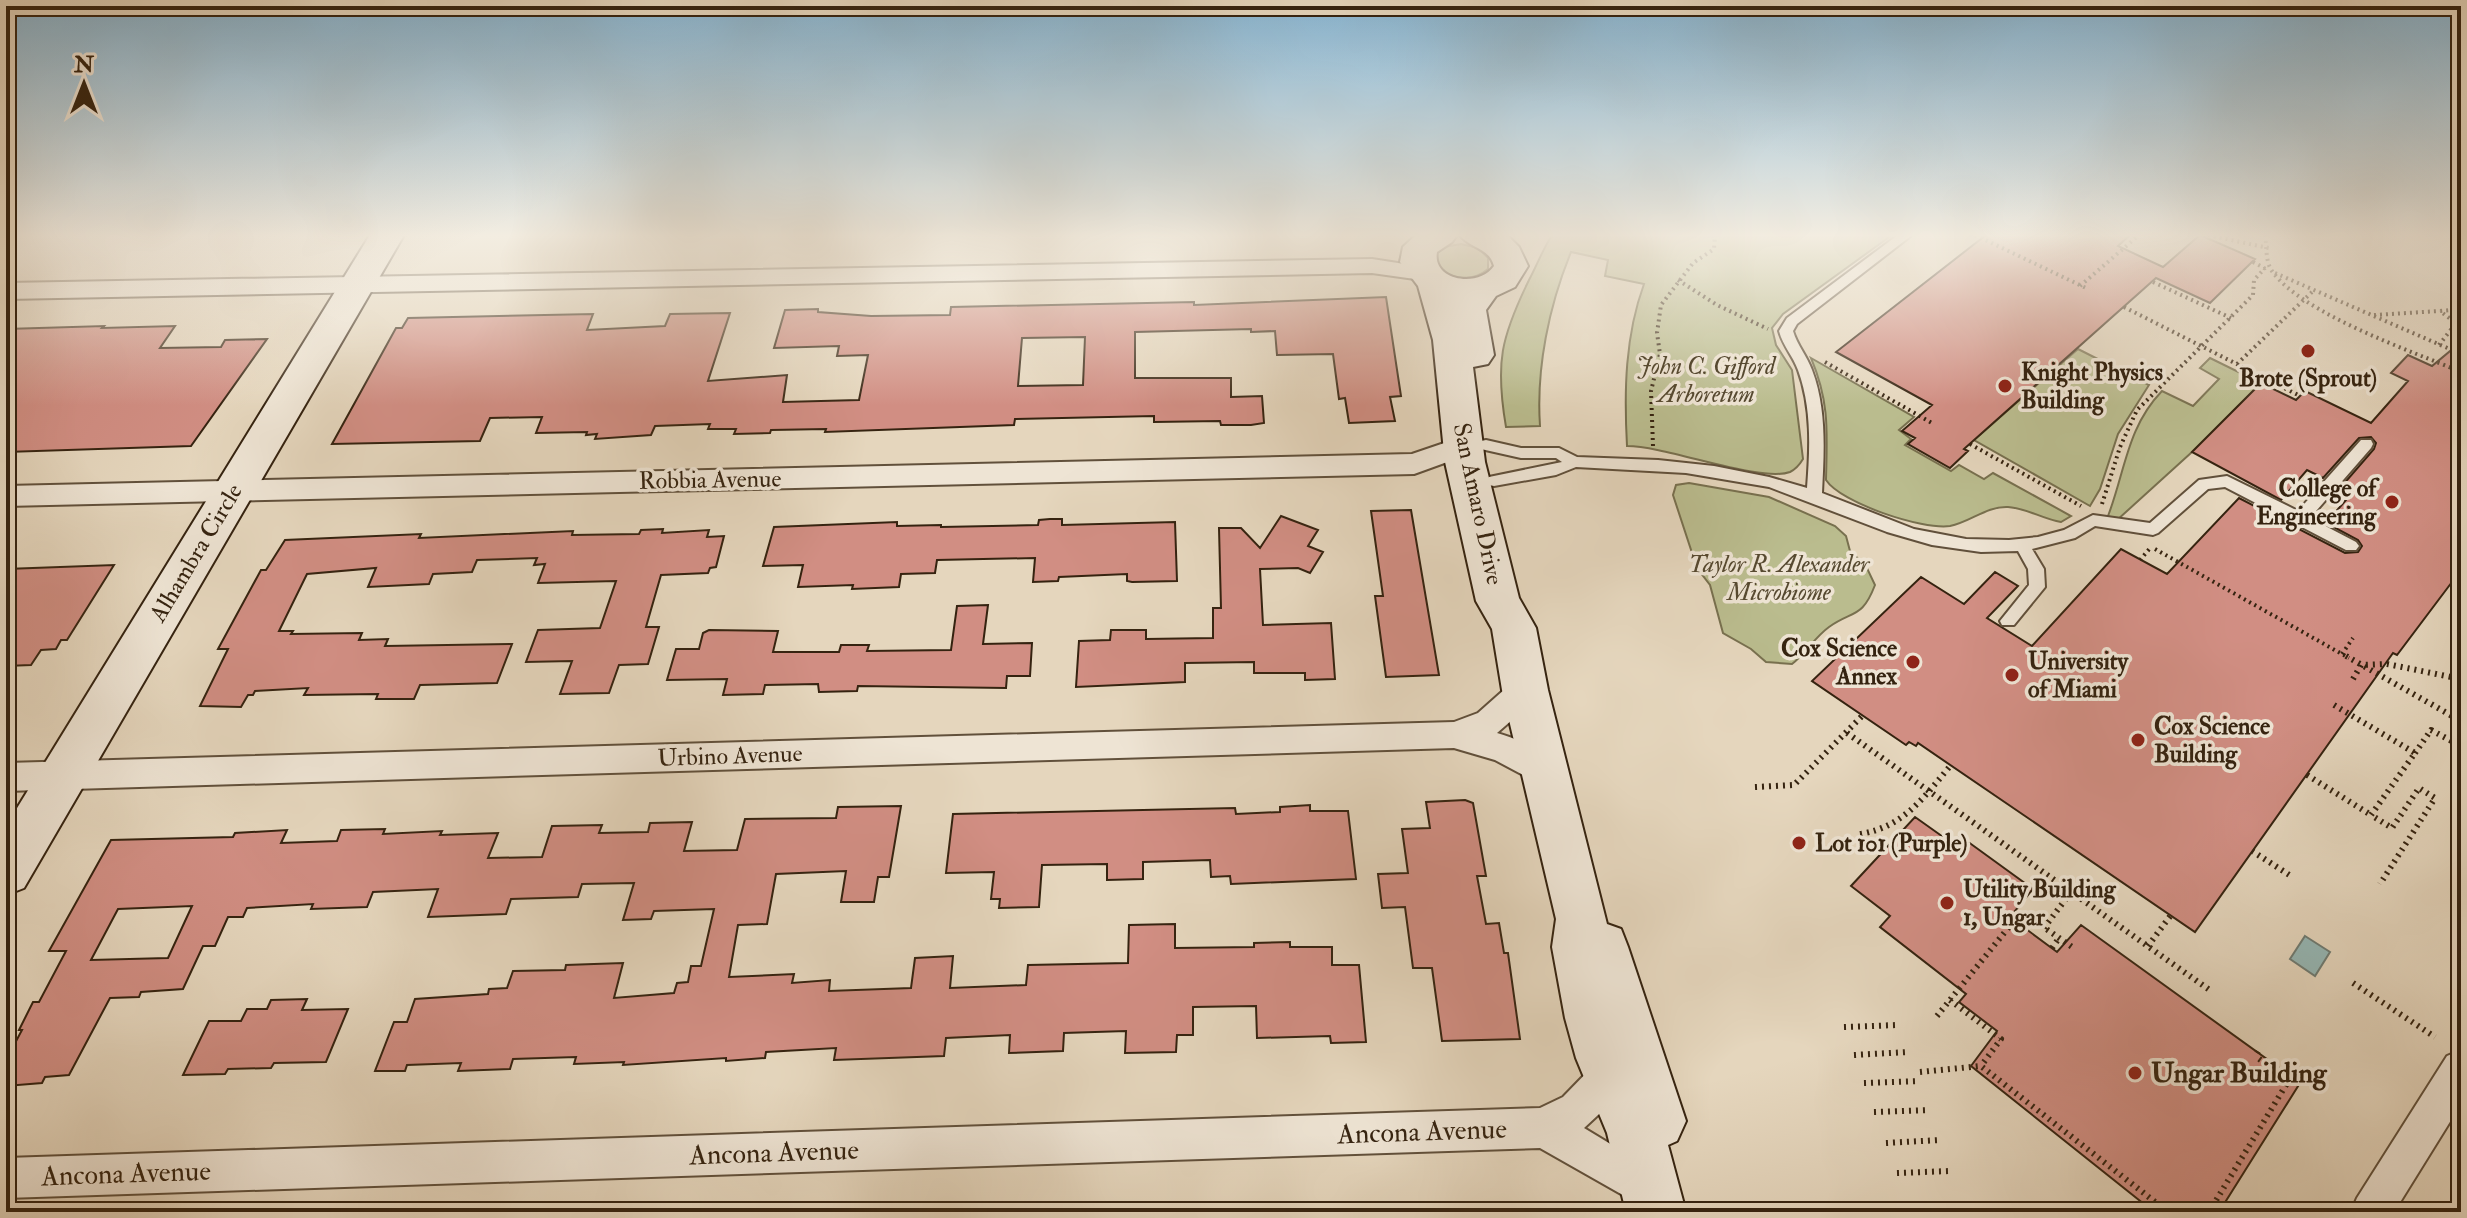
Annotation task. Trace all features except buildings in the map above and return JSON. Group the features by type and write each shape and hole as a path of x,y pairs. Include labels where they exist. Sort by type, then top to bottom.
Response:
{"street":[{"name":"Alhambra Circle","path":"6,872 353,292"},
{"name":"San Amaro Drive","path":"1438,292 1477,455"},
{"name":"San Amaro Drive","path":"1481,292 1470,304 1467,317 1477,455 1498,601 1514,628 1525,690 1582,919 1578,947 1592,1018 1611,1076 1663,1205"},
{"name":"Robbia Avenue","path":"6,496 1414,464 1477,455"},
{"name":"Urbino Avenue","path":"6,777 1454,735 1489,723 1525,690"},
{"name":"Urbino Avenue","path":"1454,735 1504,749 1546,773"},
{"name":"San Amaro Drive","path":"1582,919 1602,945 1657,1120 1663,1205"},
{"path":"2371,1212 2461,1069"},
{"name":"Ancona Avenue","path":"6,1178 1542,1128 1577,1111 1611,1076"},
{"name":"Ancona Avenue","path":"1542,1128 1586,1150 1663,1205"}],"lane":[{"path":"1814,497 1817,460 1810,391 1805,370 1788,341 1786,331 1792,321 1831,292"},
{"path":"2300,519 2366,444"},
{"path":"1477,455 1559,453 1574,462 1653,463 1745,476 1814,497 1866,519 1949,543 1994,547 2022,545 2065,535 2095,520 2153,529 2204,484 2215,480 2227,481 2351,546"},
{"path":"1477,455 1523,473 1558,472 1574,462"},
{"path":"2008,621 2037,587 2036,569 2022,545"}],"path":[{"path":"1653,463 1651,391 1660,354 1657,316 1670,292"},
{"path":"1696,292 1932,423"},
{"path":"2174,292 2231,318"},
{"path":"1970,444 2094,514 2107,492 2120,447 2137,410 2231,318 2253,292"},
{"path":"2295,292 2304,300 2461,372"},
{"path":"2237,364 2312,292"},
{"path":"2318,292 2452,350"},
{"path":"2124,307 2300,396"},
{"path":"2372,315 2461,309"},
{"path":"2439,345 2456,323 2440,311"},
{"path":"2111,524 2461,721"},
{"path":"2140,560 2145,554"},
{"path":"2342,654 2353,638"},
{"path":"2361,665 2387,664 2461,679"},
{"path":"2353,679 2361,665"},
{"path":"2334,705 2415,753"},
{"path":"1755,787 1794,785 1863,715"},
{"path":"2453,742 2461,728"},
{"path":"2371,815 2431,730 2461,746"},
{"path":"1847,733 2211,991"},
{"path":"1860,834 1890,830 1902,821 1951,765"},
{"path":"2307,775 2392,828 2419,788 2435,798 2380,884"},
{"path":"2252,851 2291,876"},
{"path":"2044,928 2071,892"},
{"path":"2148,946 2171,915"},
{"path":"1937,1016 2017,917 2029,917 2075,949"},
{"path":"2052,948 2059,938"},
{"path":"2353,983 2435,1037"},
{"path":"1920,1072 1981,1066 1995,1052 2001,1039 1950,1000"},
{"path":"1844,1027 1898,1025"},
{"path":"1854,1055 1908,1052"},
{"path":"2209,1212 2289,1080 2257,1052"},
{"path":"1981,1066 2168,1212"},
{"path":"1864,1083 1919,1081"},
{"path":"1874,1112 1929,1110"},
{"path":"1886,1143 1940,1140"},
{"path":"1897,1173 1950,1171"}],"green space":[{"name":"John C. Gifford Arboretum","path":"1524,292 1557,292 1542,360 1540,426 1506,427 1501,367 1507,335"},
{"name":"John C. Gifford Arboretum","path":"1642,292 1814,292 1783,314 1772,328 1776,345 1792,370 1803,459 1798,466 1790,472 1758,473 1627,446 1627,364"},
{"path":"2078,349 2149,385 2118,434 2100,489 2090,506 1974,440"},
{"name":"John C. Gifford Arboretum","path":"1811,358 1914,417 1899,430 1911,439 1905,445 1951,471 1959,465 1984,479 1993,473 2071,516 2061,522 2022,509 2000,507 1958,524 1937,526 1883,513 1834,489 1826,480 1824,404"},
{"path":"2210,358 2261,383 2192,452 2116,521 2108,516 2128,450 2141,420 2162,391 2193,406 2219,379 2200,368"},
{"name":"Taylor R. Alexander Microbiome","path":"1689,483 1769,497 1835,526 1846,536 1850,551 1866,566 1875,585 1866,604 1824,631 1792,664 1766,662 1723,633 1710,585 1697,568 1673,495 1676,485"}],"water":[{"path":"2305,936 2330,952 2315,976 2290,959"}],"place":[{"name":"Brote (Sprout)","path":"2308,351"},
{"name":"Knight Physics Building","path":"2005,386"},
{"name":"College of Engineering","path":"2392,502"},
{"name":"Cox Science Annex","path":"1913,662"},
{"name":"University of Miami","path":"2012,675"},
{"name":"Cox Science Building","path":"2138,740"},
{"name":"Lot 101 (Purple)","path":"1799,843"},
{"name":"Utility Building 1, Ungar","path":"1947,903"},
{"name":"Ungar Building","path":"2135,1073"}]}
